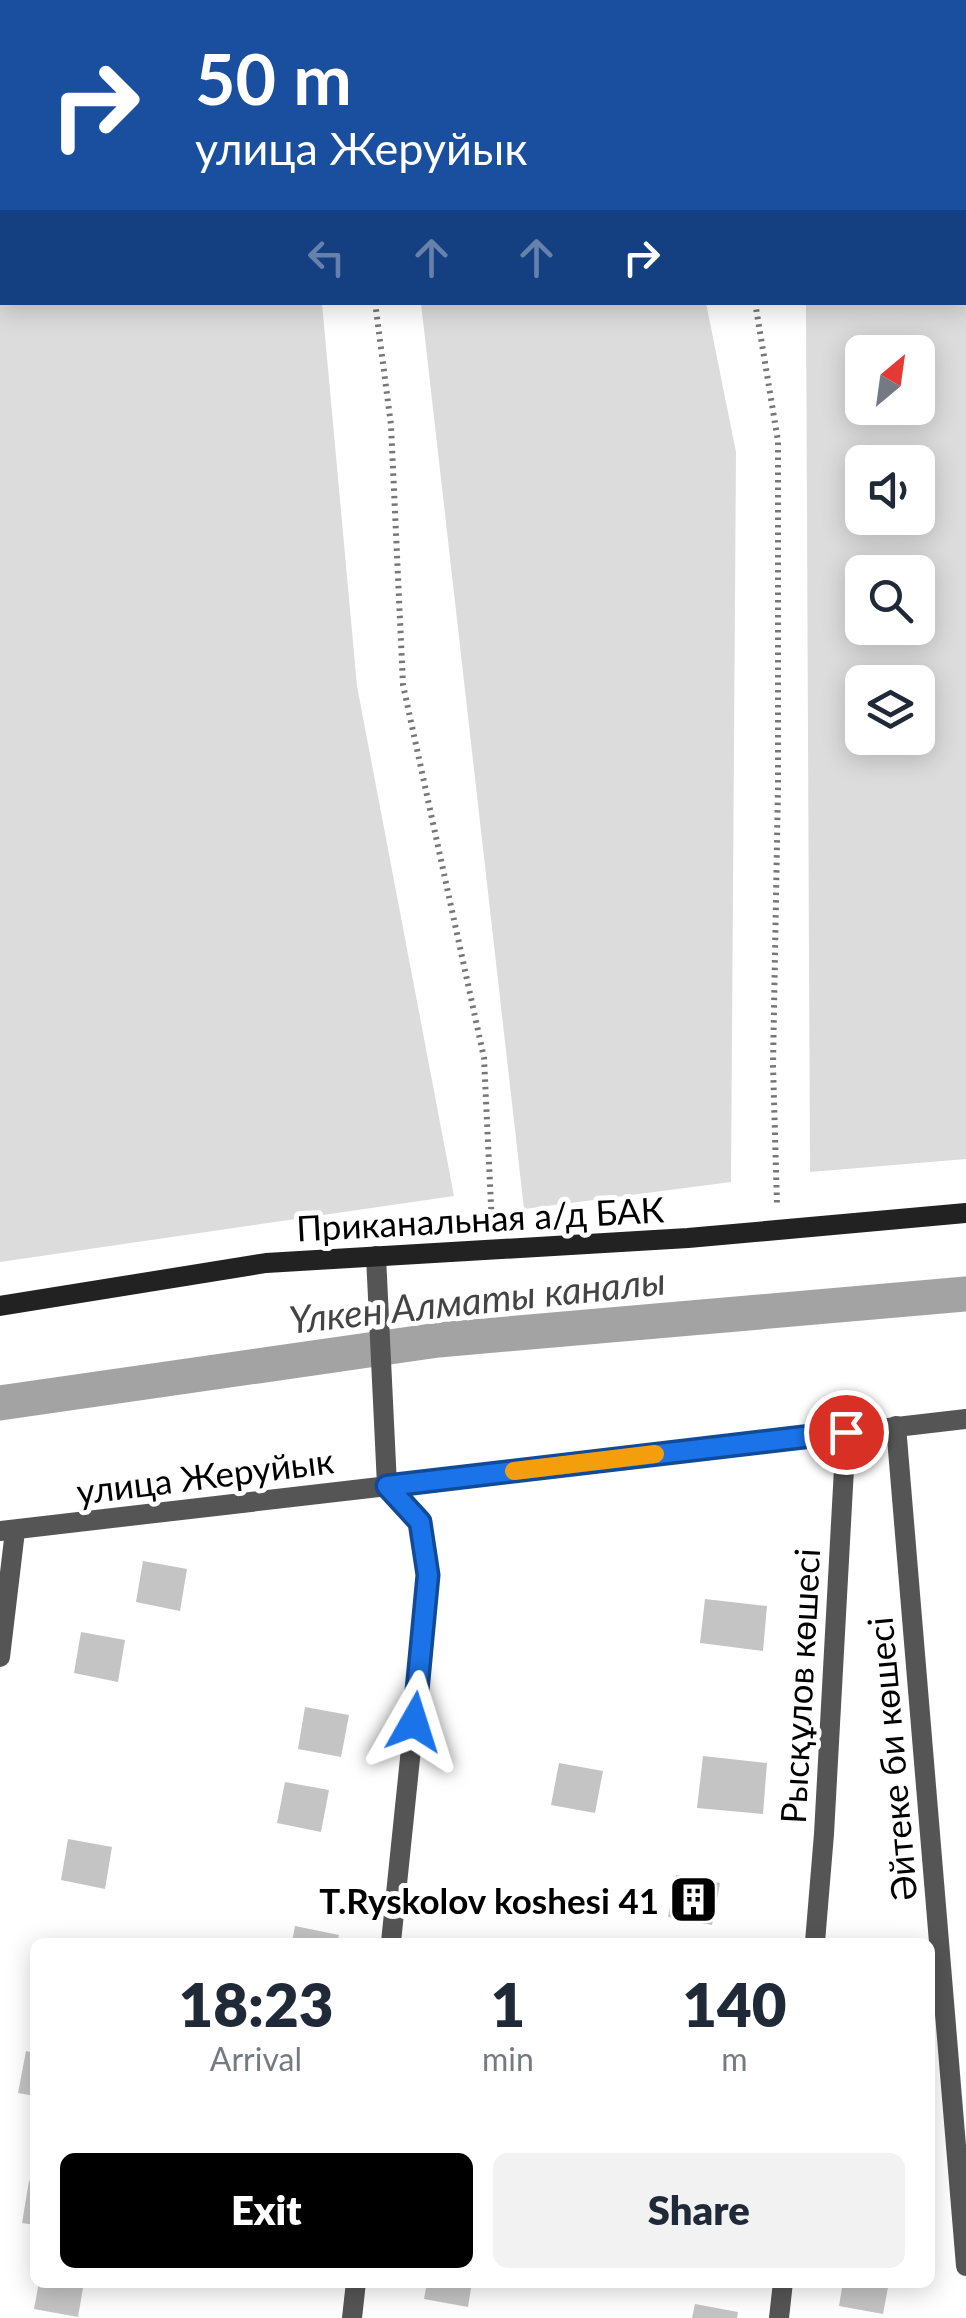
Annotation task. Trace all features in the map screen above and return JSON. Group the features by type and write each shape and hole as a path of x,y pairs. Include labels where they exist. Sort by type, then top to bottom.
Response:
{"street":[{"name":"Приканальная а/д БАК","path":"0,1306 266,1264 688,1238 966,1213"},
{"path":"376,1256 387,1486 420,1522 428,1575 391,1938"},
{"path":"896,1426 966,1420"},
{"name":"улица Жеруйык","path":"7,1531 896,1426"},
{"name":"Әйтеке би көшесі","path":"896,1426 966,2266"},
{"name":"Рысқұлов көшесі","path":"814,1938 824,1834 846,1432"},
{"path":"0,1658 7,1531"},
{"path":"352,2318 355,2288"},
{"path":"779,2318 782,2288"}],"path":[{"path":"375,305 391,425 403,685 484,1058 493,1249"},
{"path":"755,305 778,441 773,1065 778,1230"}],"shaded area":[{"path":"0,305 322,305 357,686 454,1196 0,1262"},
{"path":"421,305 706,305 736,452 731,1182 524,1209"},
{"path":"806,305 966,305 966,1159 810,1172"}],"building":[{"path":"143,1561 187,1569 180,1611 136,1602"},
{"path":"705,1599 767,1606 763,1651 700,1643"},
{"path":"81,1632 125,1640 118,1682 74,1673"},
{"path":"305,1707 349,1715 341,1757 298,1749"},
{"path":"703,1756 767,1763 763,1814 697,1808"},
{"path":"559,1763 603,1771 595,1813 551,1805"},
{"path":"285,1782 329,1790 321,1832 277,1823"},
{"path":"68,1839 112,1847 105,1889 61,1880"},
{"name":"T.Ryskolov koshesi 41","path":"676,1875 720,1883 712,1925 668,1917"},
{"path":"295,1926 339,1935 338,1938 293,1938"},
{"path":"26,2051 30,2052 30,2095 18,2093"},
{"path":"29,2181 30,2181 30,2224 22,2223"},
{"path":"38,2288 83,2288 78,2317 34,2309"},
{"path":"426,2288 471,2288 468,2307 424,2299"},
{"path":"842,2288 888,2288 883,2314 839,2306"},
{"path":"695,2304 738,2312 737,2318 692,2318"}],"waterway":[{"name":"Үлкен Алматы каналы","path":"0,1403 438,1340 966,1294"}],"slow traffic":[{"path":"514,1471 655,1454"}],"place":[{"name":"T.Ryskolov koshesi 41","path":"694,1900"}],"route":[{"path":"414,1722 428,1575 420,1522 387,1486 846,1432"}]}
